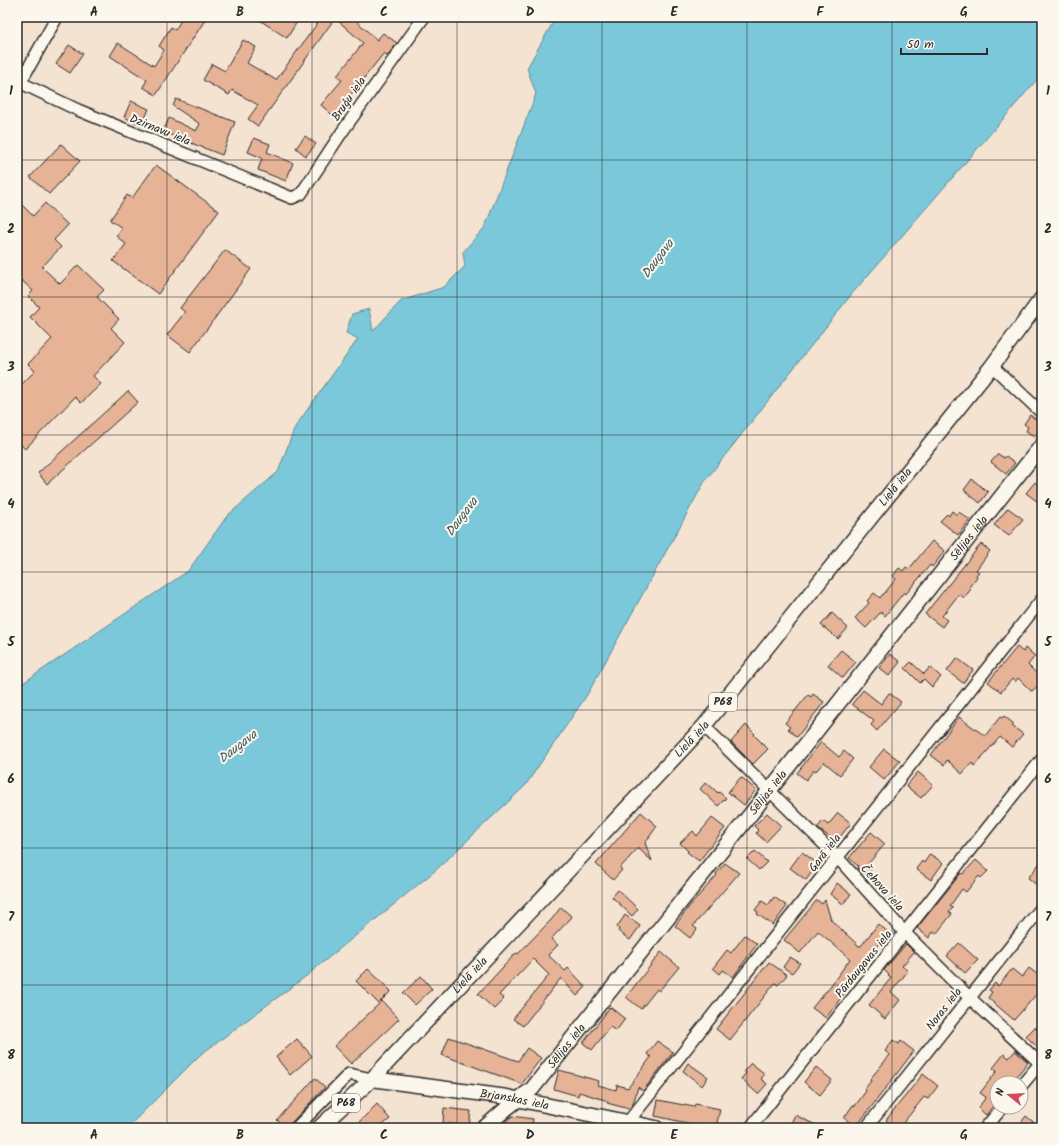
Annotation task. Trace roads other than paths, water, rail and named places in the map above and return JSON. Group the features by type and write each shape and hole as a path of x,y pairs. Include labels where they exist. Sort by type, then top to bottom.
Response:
{"main road":[{"name":"Lielā iela","path":"319,1128 372,1079 704,726 992,366 1042,298"},
{"name":"Sēlijas iela","path":"484,1128 532,1089 1042,445"},
{"name":"Brjanskas iela","path":"372,1079 518,1099 656,1128"}],"street":[{"path":"18,82 57,17"},
{"name":"Bruģu iela","path":"296,196 301,194 342,132 424,17"},
{"name":"Dzirnavu iela","path":"18,82 78,110 282,194 292,198 296,196"},
{"path":"992,366 1042,413"},
{"name":"Garā iela","path":"628,1122 1042,599"},
{"name":"Čehova iela","path":"704,726 838,858 905,934 970,998 1041,1063"},
{"name":"Pārdaugavas iela","path":"750,1128 1042,759"},
{"name":"Noras iela","path":"866,1128 1042,907"},
{"path":"1029,1077 1041,1063"},
{"path":"296,1128 349,1074 372,1079"},
{"path":"985,1128 996,1115"}],"water":[{"name":"Daugava","path":"556,17 1042,17 1042,74 851,295 705,481 587,695 525,786 436,870 305,977 200,1055 127,1128 17,1128 17,687 188,571 227,516 278,472 295,427 358,339 346,333 352,314 369,309 373,331 401,301 444,287 465,266 463,252 485,227 536,94 527,68"}]}
